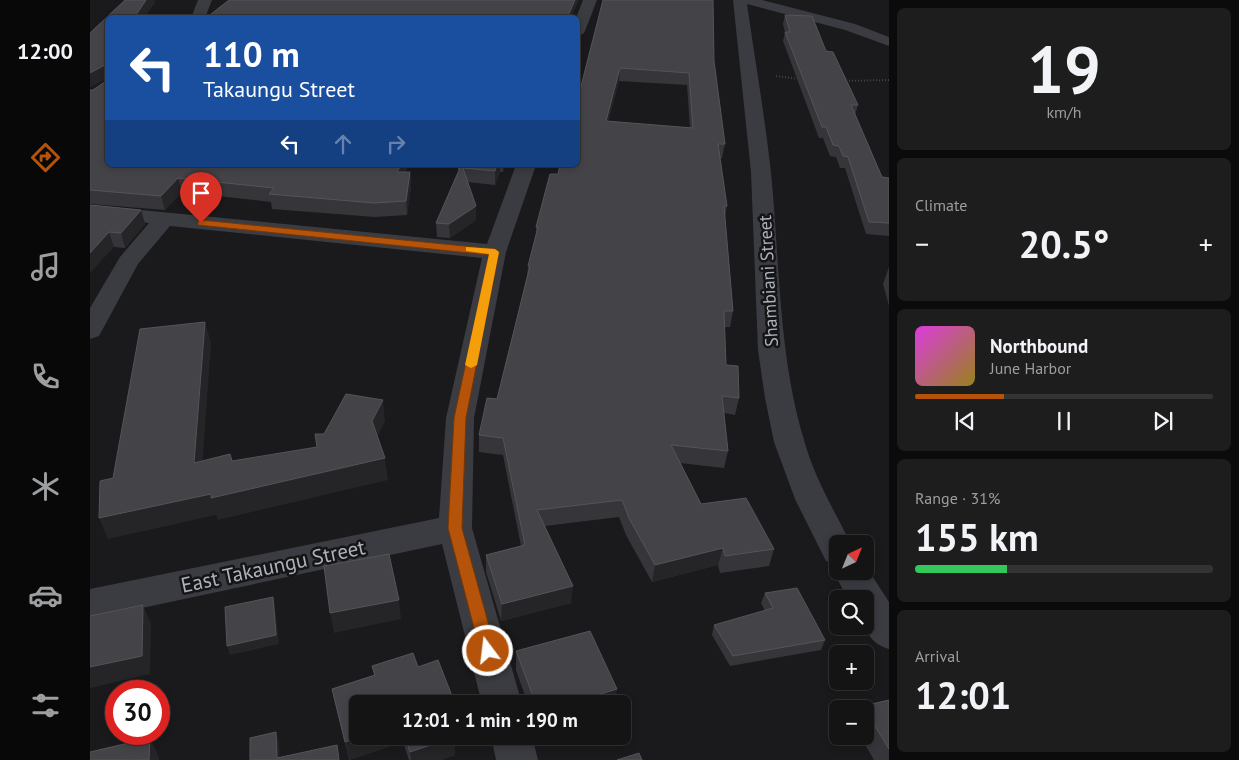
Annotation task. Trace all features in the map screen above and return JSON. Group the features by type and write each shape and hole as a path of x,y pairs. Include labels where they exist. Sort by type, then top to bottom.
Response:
{"street":[{"path":"199,15 205,0"},
{"path":"580,26 590,0"},
{"name":"Shambiani Street","path":"740,0 761,172 771,350 779,398 789,442 811,499 830,535"},
{"path":"747,0 850,27 889,42"},
{"path":"850,27 889,30"},
{"path":"500,695 455,528 460,418 495,252 525,167"},
{"path":"90,211 314,232 495,252"},
{"path":"90,331 128,262 164,219"},
{"name":"East Takaungu Street","path":"90,604 455,528"},
{"path":"856,580 889,633"},
{"path":"513,745 517,760"}],"path":[{"path":"748,70 780,77 804,79"},
{"path":"841,80 889,80"}],"building":[{"path":"125,0 146,0 136,15 109,15"},
{"path":"229,0 575,0 568,15 210,15"},
{"path":"603,0 713,0 714,61 725,144 718,144 727,206 724,206 733,311 724,311 726,365 738,366 739,398 722,396 728,451 671,445 701,504 746,498 774,549 725,556 723,548 655,565 629,518 622,500 537,510 573,586 502,604 486,555 525,545 503,438 479,435 487,398 497,399 530,266 528,266 538,227 536,227 550,174 558,174 560,167 580,167 580,90","holes":["620,68 689,73 693,128 606,121"]},
{"path":"785,15 812,16 826,51 833,52 858,105 851,105 882,177 889,178 889,223 869,222 848,157 843,156 839,146 833,145 826,127 822,127 785,32 790,32"},
{"path":"105,19 105,65 90,73 90,33"},
{"path":"105,82 105,167 400,167 397,172 410,172 406,201 374,203 269,194 274,188 178,178 161,196 90,190 90,90"},
{"path":"496,167 495,171 463,168 476,206 449,224 436,223 460,168 458,168"},
{"path":"90,205 141,210 121,233 109,232 90,253"},
{"path":"205,322 194,463 230,454 232,461 317,447 315,434 324,434 346,394 383,400 372,421 385,458 211,498 211,494 99,518 100,481 113,478 140,329"},
{"path":"389,554 399,600 330,613 324,566"},
{"path":"797,588 825,640 733,656 714,625 773,608 765,593"},
{"path":"273,597 276,635 227,646 225,607"},
{"path":"143,605 142,656 90,667 90,616"},
{"path":"590,631 617,689 597,695 533,695 516,651"},
{"path":"413,653 418,667 438,660 452,695 349,695 349,741 345,742 332,689 375,675 372,666"},
{"path":"889,700 889,749 874,724 874,703"},
{"path":"276,732 277,758 337,745 339,760 250,760 250,738"},
{"path":"120,745 150,745 149,760 90,760 90,752"},
{"path":"408,745 431,745 410,752"},
{"path":"639,753 642,760 617,760"}],"slow traffic":[{"path":"469,249 495,252 471,365"}],"route":[{"path":"201,223 314,232 495,252 460,418 455,528 488,651"}]}
